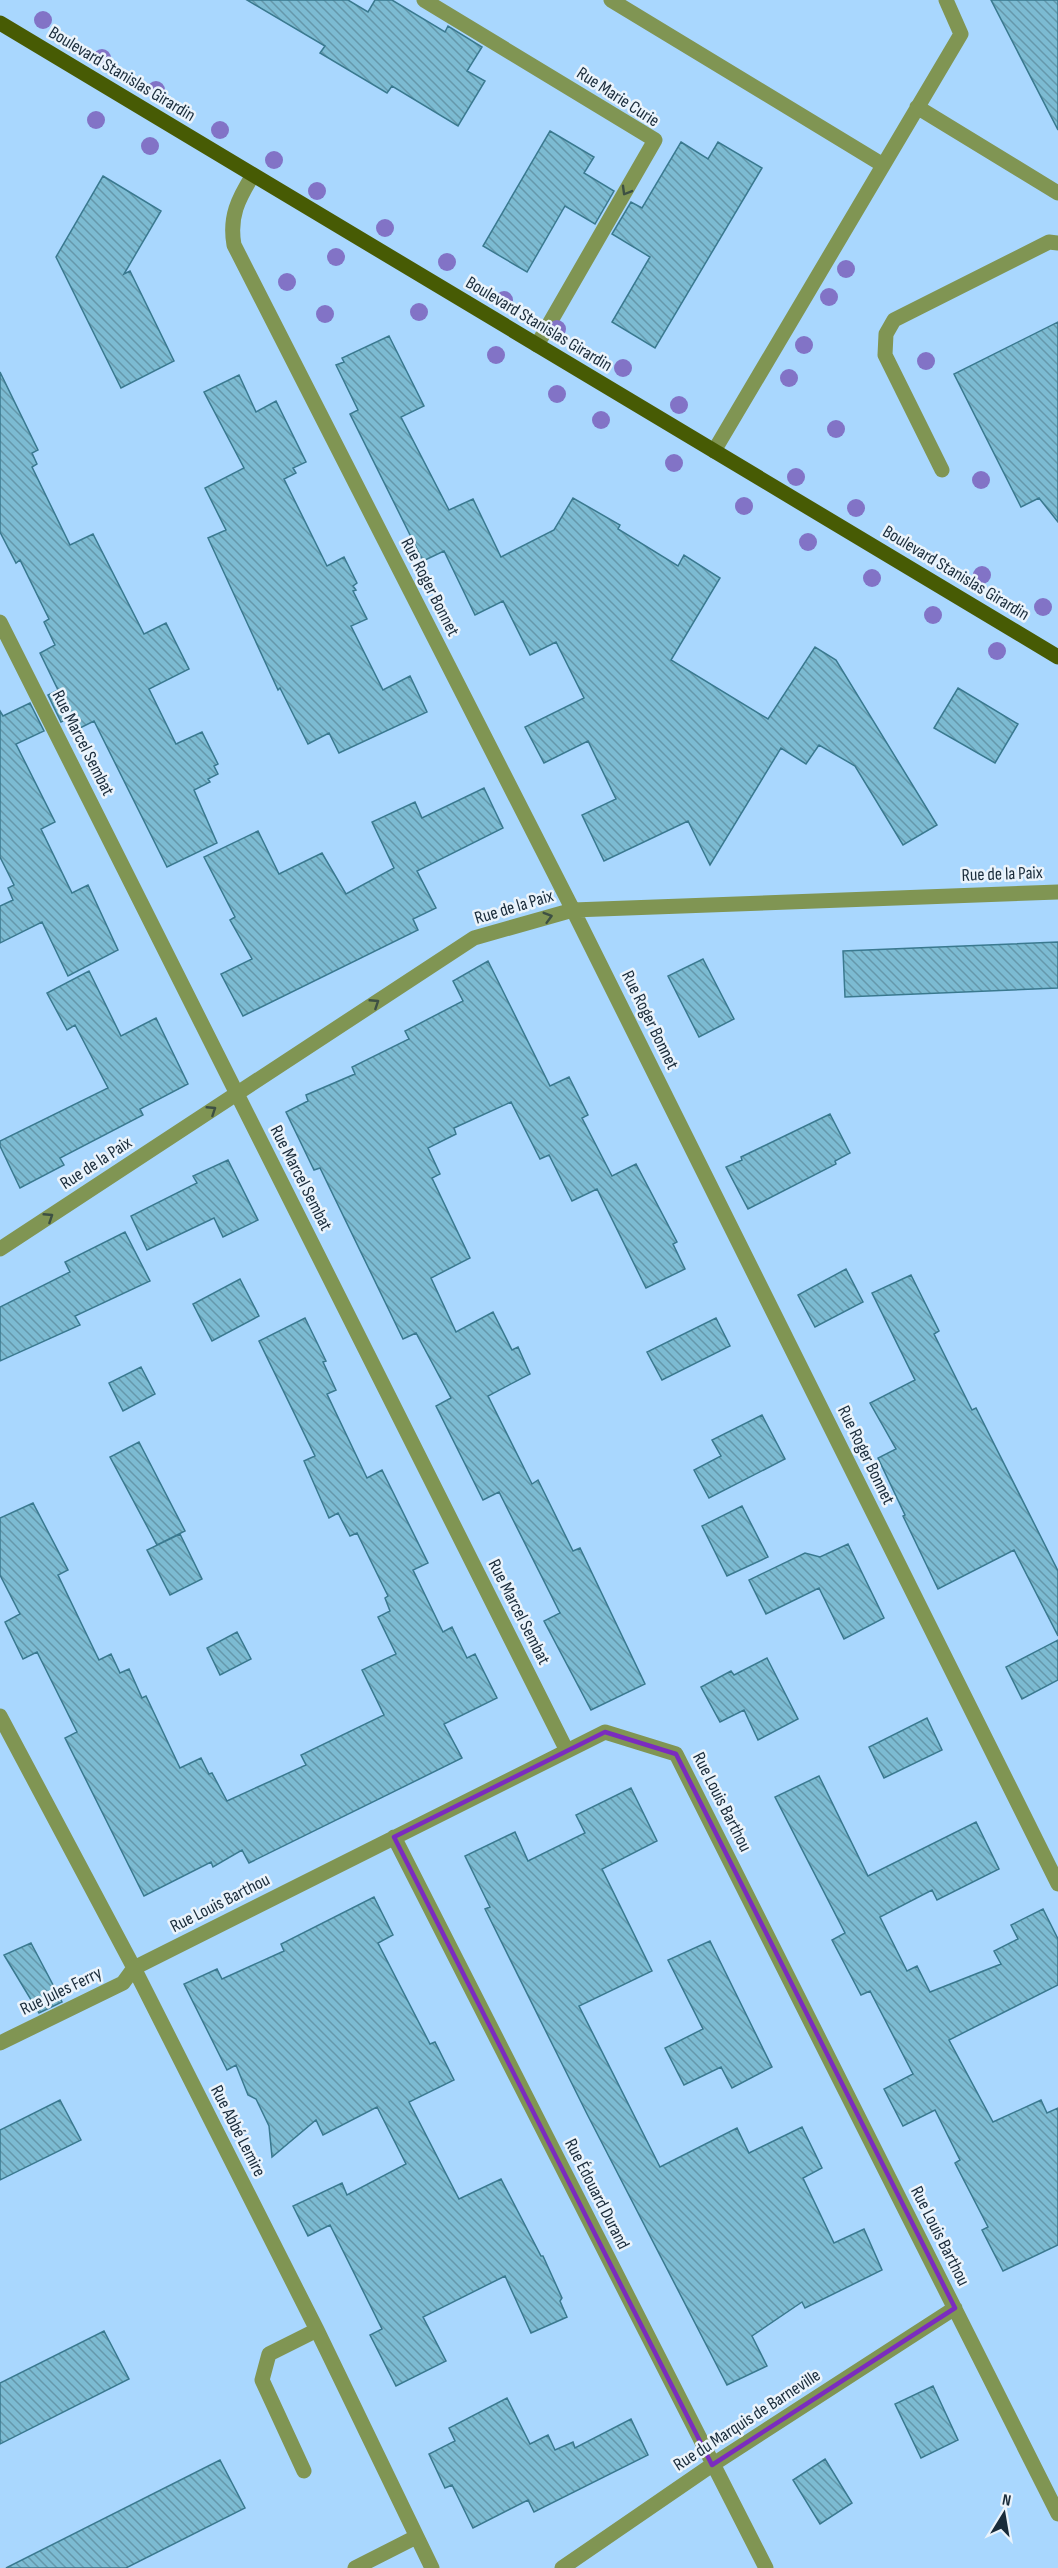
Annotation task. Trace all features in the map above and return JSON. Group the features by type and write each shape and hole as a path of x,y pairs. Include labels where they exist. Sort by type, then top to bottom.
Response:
{"main road":[{"name":"Boulevard Stanislas Girardin","path":"0,23 1058,657"}],"street":[{"name":"Rue Marie Curie","path":"424,0 655,140 537,345"},
{"path":"610,0 883,165"},
{"path":"714,451 961,34 946,0"},
{"path":"917,107 1057,193"},
{"name":"Rue Roger Bonnet","path":"253,174 233,212 231,228 234,245 573,910 1058,1884"},
{"path":"942,470 885,355 886,334 894,320 1049,242 1058,243"},
{"name":"Rue Marcel Sembat","path":"0,622 567,1751"},
{"name":"Rue de la Paix","path":"0,1249 474,938 573,910 1058,892"},
{"name":"Rue Abbé Lemire","path":"0,1716 134,1968 316,2330 432,2568"},
{"name":"Rue Louis Barthou","path":"134,1968 605,1732 676,1754 955,2308"},
{"name":"Rue Édouard Durand","path":"394,1837 765,2568"},
{"name":"Rue Jules Ferry","path":"0,2043 123,1983 134,1968"},
{"path":"955,2308 1058,2514"},
{"name":"Rue du Marquis de Barneville","path":"562,2568 712,2465 955,2308"},
{"path":"304,2471 262,2380 269,2354 316,2330"},
{"path":"355,2568 416,2537"}],"highlighted area":[{"path":"605,1732 676,1754 955,2308 712,2465 394,1837"}],"building":[{"path":"247,0 348,0 368,12 375,0 392,0 445,32 448,26 482,47 467,71 485,81 458,126 392,86 387,93 320,53 325,46"},
{"path":"991,0 1058,0 1058,130"},
{"path":"550,131 594,157 584,173 614,191 595,224 565,206 527,272 483,246"},
{"path":"681,142 708,159 718,142 762,168 655,348 612,322 650,257 612,234 631,202 642,208"},
{"path":"103,176 161,211 124,274 130,271 174,361 121,388 56,257"},
{"path":"1058,322 1058,522 1039,498 1021,507 954,374"},
{"path":"389,336 424,406 401,417 449,510 473,499 501,557 554,530 573,498 620,525 618,529 678,566 684,555 720,578 671,660 768,719 815,647 836,660 937,825 903,845 855,766 819,745 806,764 781,748 710,865 688,821 604,861 582,815 616,799 588,741 544,763 525,727 584,698 556,642 530,655 503,601 475,615 444,551 423,561 350,414 358,410 336,365 344,362 342,358"},
{"path":"0,372 38,450 32,453 37,464 32,467 70,545 93,534 144,634 166,623 189,669 149,689 176,744 202,732 218,764 214,766 218,774 208,779 210,782 194,790 217,843 167,867 94,721 78,729 72,717 61,722 48,695 58,690 40,653 55,645 44,622 49,619 20,560 16,563 0,532"},
{"path":"239,375 256,412 276,401 306,462 293,468 296,473 284,479 327,566 344,557 357,583 353,586 356,590 353,591 367,619 351,626 383,690 410,676 427,712 339,753 329,733 308,744 280,688 278,690 208,538 226,530 205,488 244,468 204,392"},
{"path":"958,688 1018,724 995,763 934,728"},
{"path":"30,703 44,731 16,744 55,822 41,829 72,893 88,885 118,950 68,976 42,922 0,943 0,906 13,900 8,888 14,885 0,857 0,711 3,716"},
{"path":"484,788 503,828 417,871 436,908 413,919 418,930 243,1016 221,974 252,959 230,920 235,917 204,857 258,831 279,874 322,853 346,894 394,868 372,822 415,802 422,818"},
{"path":"1058,942 1058,988 845,997 843,951"},
{"path":"703,959 734,1019 699,1037 668,976"},
{"path":"488,961 550,1086 569,1077 588,1115 582,1118 612,1176 636,1164 677,1242 673,1244 685,1269 646,1288 597,1189 572,1201 549,1155 540,1159 511,1102 454,1128 456,1134 428,1148 440,1174 432,1178 470,1258 431,1278 456,1332 493,1312 512,1350 518,1347 530,1374 488,1396 532,1484 538,1480 573,1551 580,1548 645,1684 591,1710 544,1621 560,1613 499,1492 483,1500 436,1406 451,1398 416,1333 403,1339 320,1168 314,1170 286,1112 308,1101 306,1095 355,1074 352,1067 409,1039 405,1031 463,1001 453,981"},
{"path":"89,971 121,1036 156,1018 188,1084 140,1109 143,1115 60,1158 64,1165 20,1188 0,1146 0,1141 108,1088 75,1025 67,1030 47,993"},
{"path":"830,1114 850,1153 835,1161 836,1164 748,1209 726,1167 742,1160 741,1157"},
{"path":"228,1160 258,1220 223,1237 214,1218 147,1250 131,1216 197,1183 193,1176"},
{"path":"125,1232 150,1281 75,1316 80,1325 0,1361 0,1307 70,1272 65,1262"},
{"path":"846,1269 863,1302 815,1327 798,1295"},
{"path":"911,1275 939,1331 934,1334 972,1410 976,1408 1058,1571 1058,1636 1014,1550 938,1589 878,1458 896,1449 870,1403 915,1380 872,1293"},
{"path":"240,1279 259,1316 212,1341 193,1304"},
{"path":"305,1318 326,1361 323,1362 336,1390 327,1394 367,1478 382,1470 428,1563 413,1570 443,1632 452,1627 467,1658 475,1654 497,1698 444,1724 462,1758 249,1863 242,1850 213,1867 211,1862 144,1896 65,1738 77,1732 37,1652 23,1659 5,1622 20,1614 0,1575 0,1518 33,1503 68,1570 58,1575 99,1660 111,1654 120,1673 129,1669 142,1698 146,1696 180,1768 201,1758 227,1801 306,1765 301,1755 384,1715 362,1670 396,1654 378,1617 390,1611 385,1598 388,1596 357,1533 350,1536 338,1513 329,1518 304,1461 315,1456 259,1341"},
{"path":"716,1318 730,1346 662,1380 647,1352"},
{"path":"141,1367 155,1394 123,1411 109,1383"},
{"path":"762,1415 785,1459 709,1498 694,1470 721,1456 712,1440"},
{"path":"139,1442 185,1531 157,1545 110,1457"},
{"path":"742,1506 768,1557 727,1576 702,1526"},
{"path":"180,1534 202,1579 170,1595 147,1550"},
{"path":"848,1544 884,1618 844,1639 819,1588 766,1614 749,1580 805,1553 820,1557"},
{"path":"237,1632 251,1659 220,1675 207,1648"},
{"path":"1058,1640 1058,1680 1022,1699 1006,1667"},
{"path":"767,1658 798,1719 758,1740 744,1710 720,1722 701,1687 731,1671 734,1675"},
{"path":"927,1718 942,1750 884,1778 869,1747"},
{"path":"819,1776 868,1876 976,1822 999,1869 937,1900 932,1890 880,1917 907,1971 917,1966 930,1992 1001,1964 994,1951 1018,1939 1011,1925 1043,1909 1058,1939 1058,1985 949,2040 993,2122 1041,2100 1047,2113 1058,2108 1058,2245 1003,2271 982,2230 988,2227 955,2163 960,2160 935,2110 903,2126 884,2089 913,2074 870,1991 861,1995 832,1940 845,1933 775,1797"},
{"path":"631,1788 657,1841 602,1869 652,1971 579,2006 660,2167 737,2128 749,2153 802,2127 822,2168 803,2178 834,2243 864,2229 882,2270 805,2308 802,2302 752,2336 767,2366 727,2385 587,2114 485,1909 490,1907 465,1856 515,1832 528,1861 585,1833 576,1815"},
{"path":"374,1897 393,1935 378,1943 430,2044 435,2042 454,2080 409,2102 459,2199 501,2179 543,2256 562,2298 560,2301 567,2317 531,2333 505,2276 423,2317 446,2361 396,2386 370,2335 382,2329 330,2225 308,2236 293,2206 342,2183 347,2195 406,2164 377,2107 323,2135 316,2120 272,2157 269,2126 256,2099 248,2095 236,2065 227,2070 184,1984 217,1969 222,1979 284,1951 281,1944"},
{"path":"710,1941 772,2067 732,2088 721,2067 684,2085 665,2048 703,2029 668,1960"},
{"path":"31,1943 62,2002 39,2013 4,1955"},
{"path":"60,2100 81,2140 0,2180 0,2130"},
{"path":"104,2331 129,2379 0,2444 0,2383"},
{"path":"933,2386 958,2440 921,2458 895,2404"},
{"path":"507,2398 530,2444 548,2435 555,2450 573,2442 575,2448 631,2419 648,2455 534,2512 528,2500 473,2528 452,2485 445,2488 429,2454 455,2441 449,2428"},
{"path":"825,2459 852,2503 820,2524 793,2480"},
{"path":"220,2460 245,2508 126,2568 6,2568"}]}
